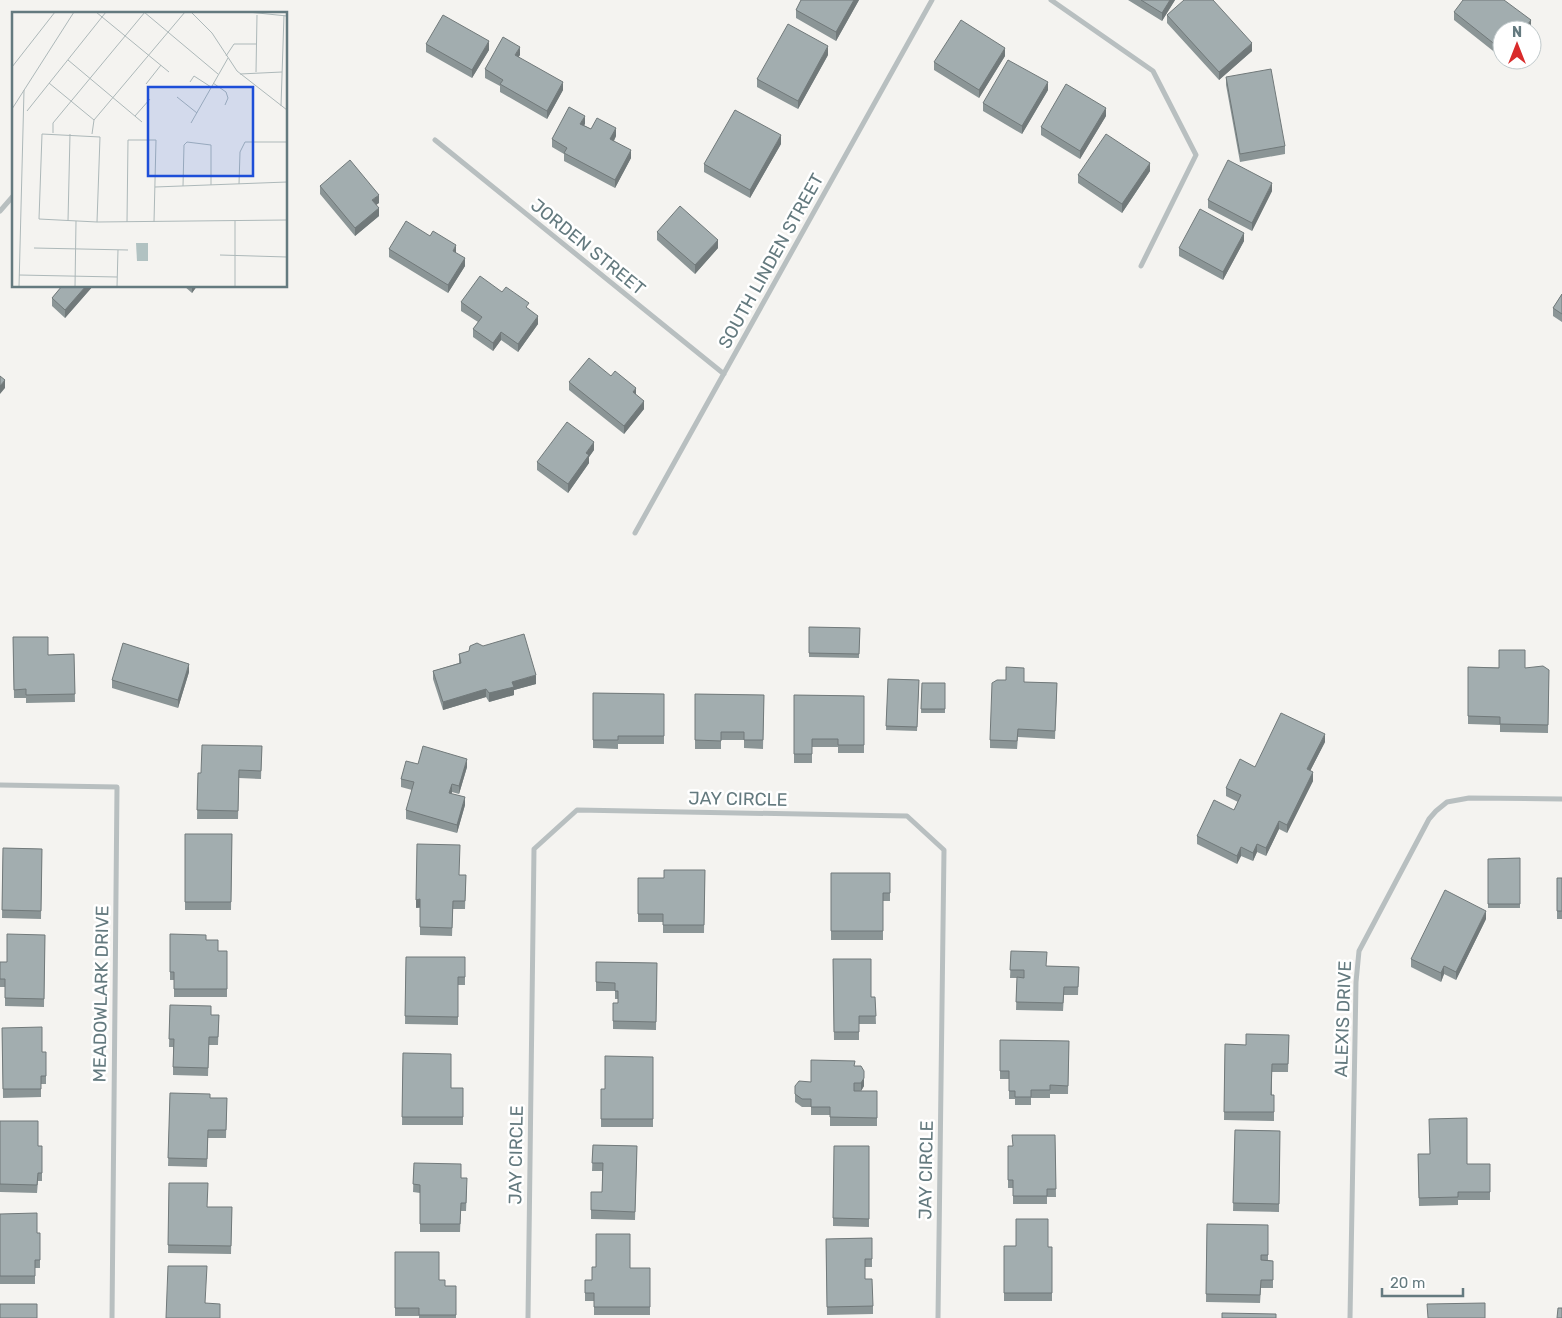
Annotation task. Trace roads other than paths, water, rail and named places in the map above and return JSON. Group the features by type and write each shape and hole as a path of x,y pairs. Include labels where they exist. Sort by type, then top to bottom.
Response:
{"street":[{"path":"1051,0 1153,71 1196,155 1141,266"},
{"name":"SOUTH LINDEN STREET","path":"636,533 930,1"},
{"name":"JORDEN STREET","path":"435,140 724,374"},
{"path":"0,211 12,196"},
{"name":"MEADOWLARK DRIVE","path":"0,785 117,787 112,1318"},
{"name":"ALEXIS DRIVE","path":"1350,1318 1356,992 1359,951 1429,820 1447,802 1469,798 1562,799"},
{"name":"JAY CIRCLE","path":"528,1318 534,849 577,810 907,816 944,850 938,1318"}]}
